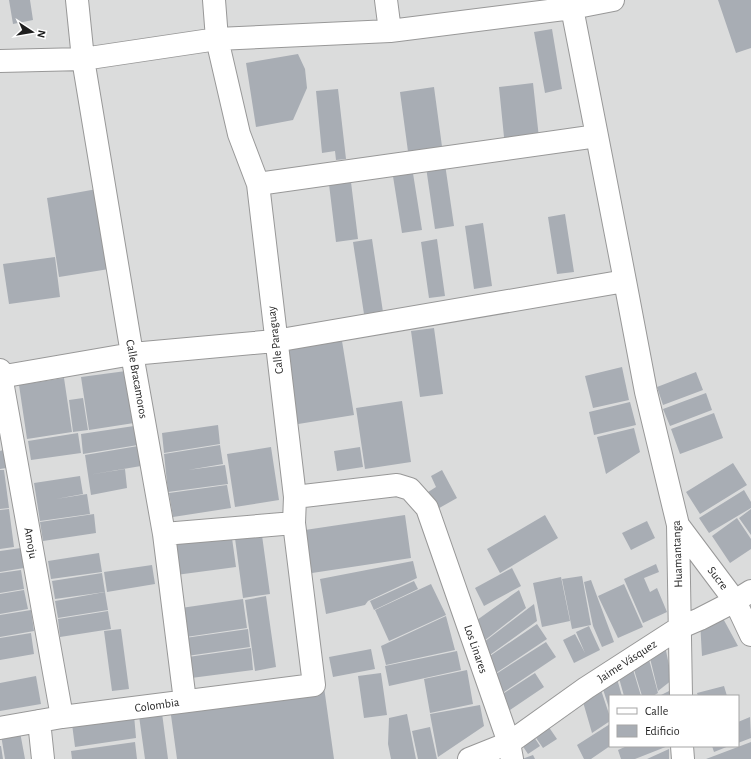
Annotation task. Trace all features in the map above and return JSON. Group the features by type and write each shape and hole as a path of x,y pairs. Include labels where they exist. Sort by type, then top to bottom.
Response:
{"street":[{"name":"Calle Bracamoros","path":"77,0 83,59 132,354 164,534 185,701"},
{"name":"Calle Paraguay","path":"214,0 217,39 239,134 258,184 294,497 294,523 314,685"},
{"path":"386,0 390,31"},
{"path":"0,61 83,59 217,39 390,31 571,4 613,0"},
{"name":"Huamantanga","path":"571,4 646,392 678,525 681,695"},
{"path":"258,184 597,136"},
{"path":"0,375 132,354 275,341 625,282"},
{"name":"Amoju","path":"0,375 62,717"},
{"name":"Los Linares","path":"294,497 397,485 410,489 427,508 511,751"},
{"path":"164,534 294,523"},
{"name":"Sucre","path":"678,525 743,596 751,634"},
{"name":"Jaime Vásquez","path":"469,759 511,751 586,688 679,628 700,619 743,596"},
{"name":"Colombia","path":"0,728 62,717 314,685"},
{"path":"39,721 43,759"},
{"path":"682,747 683,759"}],"shaded area":[{"path":"0,0 751,0 751,759 0,759"}],"building":[{"path":"9,0 30,0 33,20 13,24"},
{"path":"718,0 751,0 751,48 736,53"},
{"path":"552,29 562,89 545,93 534,32"},
{"path":"298,54 305,69 307,88 293,120 256,127 246,63"},
{"path":"533,83 539,138 505,147 499,87"},
{"path":"434,87 443,154 409,159 400,92"},
{"path":"338,89 346,159 336,160 335,151 322,153 316,91"},
{"path":"445,164 454,226 435,229 426,167"},
{"path":"412,167 422,230 402,233 392,170"},
{"path":"350,174 358,239 336,242 328,176"},
{"path":"97,189 109,269 59,277 47,198"},
{"path":"565,214 574,272 557,274 548,217"},
{"path":"483,223 492,286 474,289 465,226"},
{"path":"372,239 383,312 364,314 353,242"},
{"path":"437,239 445,296 429,298 421,242"},
{"path":"55,257 60,297 9,304 3,264"},
{"path":"434,328 443,394 420,397 411,331"},
{"path":"342,341 354,415 292,425 281,351"},
{"path":"622,367 629,400 593,408 585,376"},
{"path":"126,371 134,423 89,430 81,377"},
{"path":"696,372 703,390 663,405 657,387"},
{"path":"64,378 72,432 27,439 19,385"},
{"path":"706,393 712,410 670,426 663,409"},
{"path":"83,398 88,430 73,432 69,400"},
{"path":"402,401 411,462 365,469 356,408"},
{"path":"630,402 636,425 594,435 589,412"},
{"path":"714,413 723,438 680,454 671,429"},
{"path":"218,425 220,444 164,453 162,433"},
{"path":"134,426 138,445 83,454 81,434"},
{"path":"634,428 640,452 606,474 597,437"},
{"path":"78,433 81,453 31,460 28,441"},
{"path":"220,445 223,464 188,470 225,465 228,484 168,492 164,454"},
{"path":"138,446 141,466 88,475 85,455"},
{"path":"271,447 279,500 235,507 227,454"},
{"path":"360,447 363,467 337,471 334,451"},
{"path":"3,450 6,468 0,469 0,451"},
{"path":"733,463 747,485 700,514 686,492"},
{"path":"125,469 127,488 91,495 88,475"},
{"path":"0,470 4,470 9,508 0,509"},
{"path":"442,470 457,498 434,511 425,494 436,487 431,476"},
{"path":"80,476 83,494 56,499 87,494 90,514 40,521 34,483"},
{"path":"227,485 231,508 173,517 169,493"},
{"path":"744,490 751,502 751,508 709,533 699,518"},
{"path":"9,509 14,547 0,549 0,510"},
{"path":"751,509 751,535 739,518"},
{"path":"94,514 96,533 43,541 40,522"},
{"path":"405,515 411,558 312,573 305,530"},
{"path":"545,515 558,538 500,573 487,549"},
{"path":"737,518 751,539 751,549 730,563 712,536"},
{"path":"647,521 655,538 631,550 622,533"},
{"path":"261,528 270,594 243,598 234,531"},
{"path":"231,531 236,567 176,575 172,538"},
{"path":"21,548 24,568 0,572 0,551"},
{"path":"99,553 102,572 51,579 48,561"},
{"path":"413,561 417,578 368,601 365,605 326,614 320,579"},
{"path":"656,564 659,572 644,578 650,592 657,588 667,612 643,623 624,579"},
{"path":"152,565 155,584 107,592 104,572"},
{"path":"512,568 521,586 484,606 475,588"},
{"path":"21,570 24,589 0,593 0,573"},
{"path":"102,573 105,592 55,599 52,581"},
{"path":"582,576 591,625 572,629 562,579"},
{"path":"561,577 570,621 542,627 533,583"},
{"path":"591,580 614,642 602,647 593,626 584,582"},
{"path":"414,581 418,589 374,610 370,601"},
{"path":"431,584 446,615 389,641 375,610"},
{"path":"624,584 643,627 618,638 598,596"},
{"path":"24,590 28,609 0,614 0,594"},
{"path":"519,590 526,608 484,641 477,620"},
{"path":"105,592 108,610 58,618 55,601"},
{"path":"266,596 276,667 255,671 245,600"},
{"path":"243,599 247,628 186,637 181,608"},
{"path":"534,604 537,621 487,657 484,642"},
{"path":"31,610 34,631 0,637 0,615"},
{"path":"108,611 111,629 60,637 58,619"},
{"path":"719,611 738,646 702,656 700,621"},
{"path":"446,616 455,650 386,665 381,646"},
{"path":"537,624 547,639 496,673 487,658"},
{"path":"589,626 600,650 574,663 563,640 575,634 585,653 576,632"},
{"path":"121,629 129,689 112,691 104,631"},
{"path":"248,629 250,647 187,656 185,638"},
{"path":"31,633 34,654 0,660 0,638"},
{"path":"664,641 672,680 658,691 648,650"},
{"path":"546,642 556,657 501,694 496,674"},
{"path":"251,648 253,670 191,678 188,657"},
{"path":"371,649 375,669 333,677 329,657"},
{"path":"457,651 461,670 389,686 385,666"},
{"path":"647,652 658,693 655,695 642,695 632,663"},
{"path":"631,663 641,695 624,695 617,671"},
{"path":"467,670 473,704 430,713 424,679"},
{"path":"615,672 622,695 609,695 609,708 601,683"},
{"path":"381,673 387,715 364,718 358,676"},
{"path":"535,673 544,687 510,710 501,695"},
{"path":"36,676 41,704 0,711 0,683"},
{"path":"599,684 609,714 609,722 592,733 581,695"},
{"path":"724,686 727,695 698,695 697,693"},
{"path":"324,687 334,759 177,759 170,708"},
{"path":"669,691 671,695 661,695"},
{"path":"480,705 484,726 438,757 430,714"},
{"path":"162,713 168,759 145,759 139,716"},
{"path":"407,714 416,759 391,759 388,744 389,718"},
{"path":"134,715 136,738 75,747 72,724"},
{"path":"750,717 751,738 739,743 739,722"},
{"path":"544,720 557,739 543,748 530,729"},
{"path":"609,725 609,747 591,759 584,759 577,745"},
{"path":"430,727 437,759 418,759 412,731"},
{"path":"530,731 540,746 528,754 518,739"},
{"path":"20,732 25,759 5,759 1,735"},
{"path":"135,742 137,759 72,759 71,751"},
{"path":"751,742 751,759 706,759 739,747"},
{"path":"1,746 3,759 0,759"},
{"path":"625,747 665,747 635,759 621,759 618,750"},
{"path":"712,747 726,747 714,752"},
{"path":"669,749 669,759 647,759"},
{"path":"533,755 535,759 522,759"}]}
